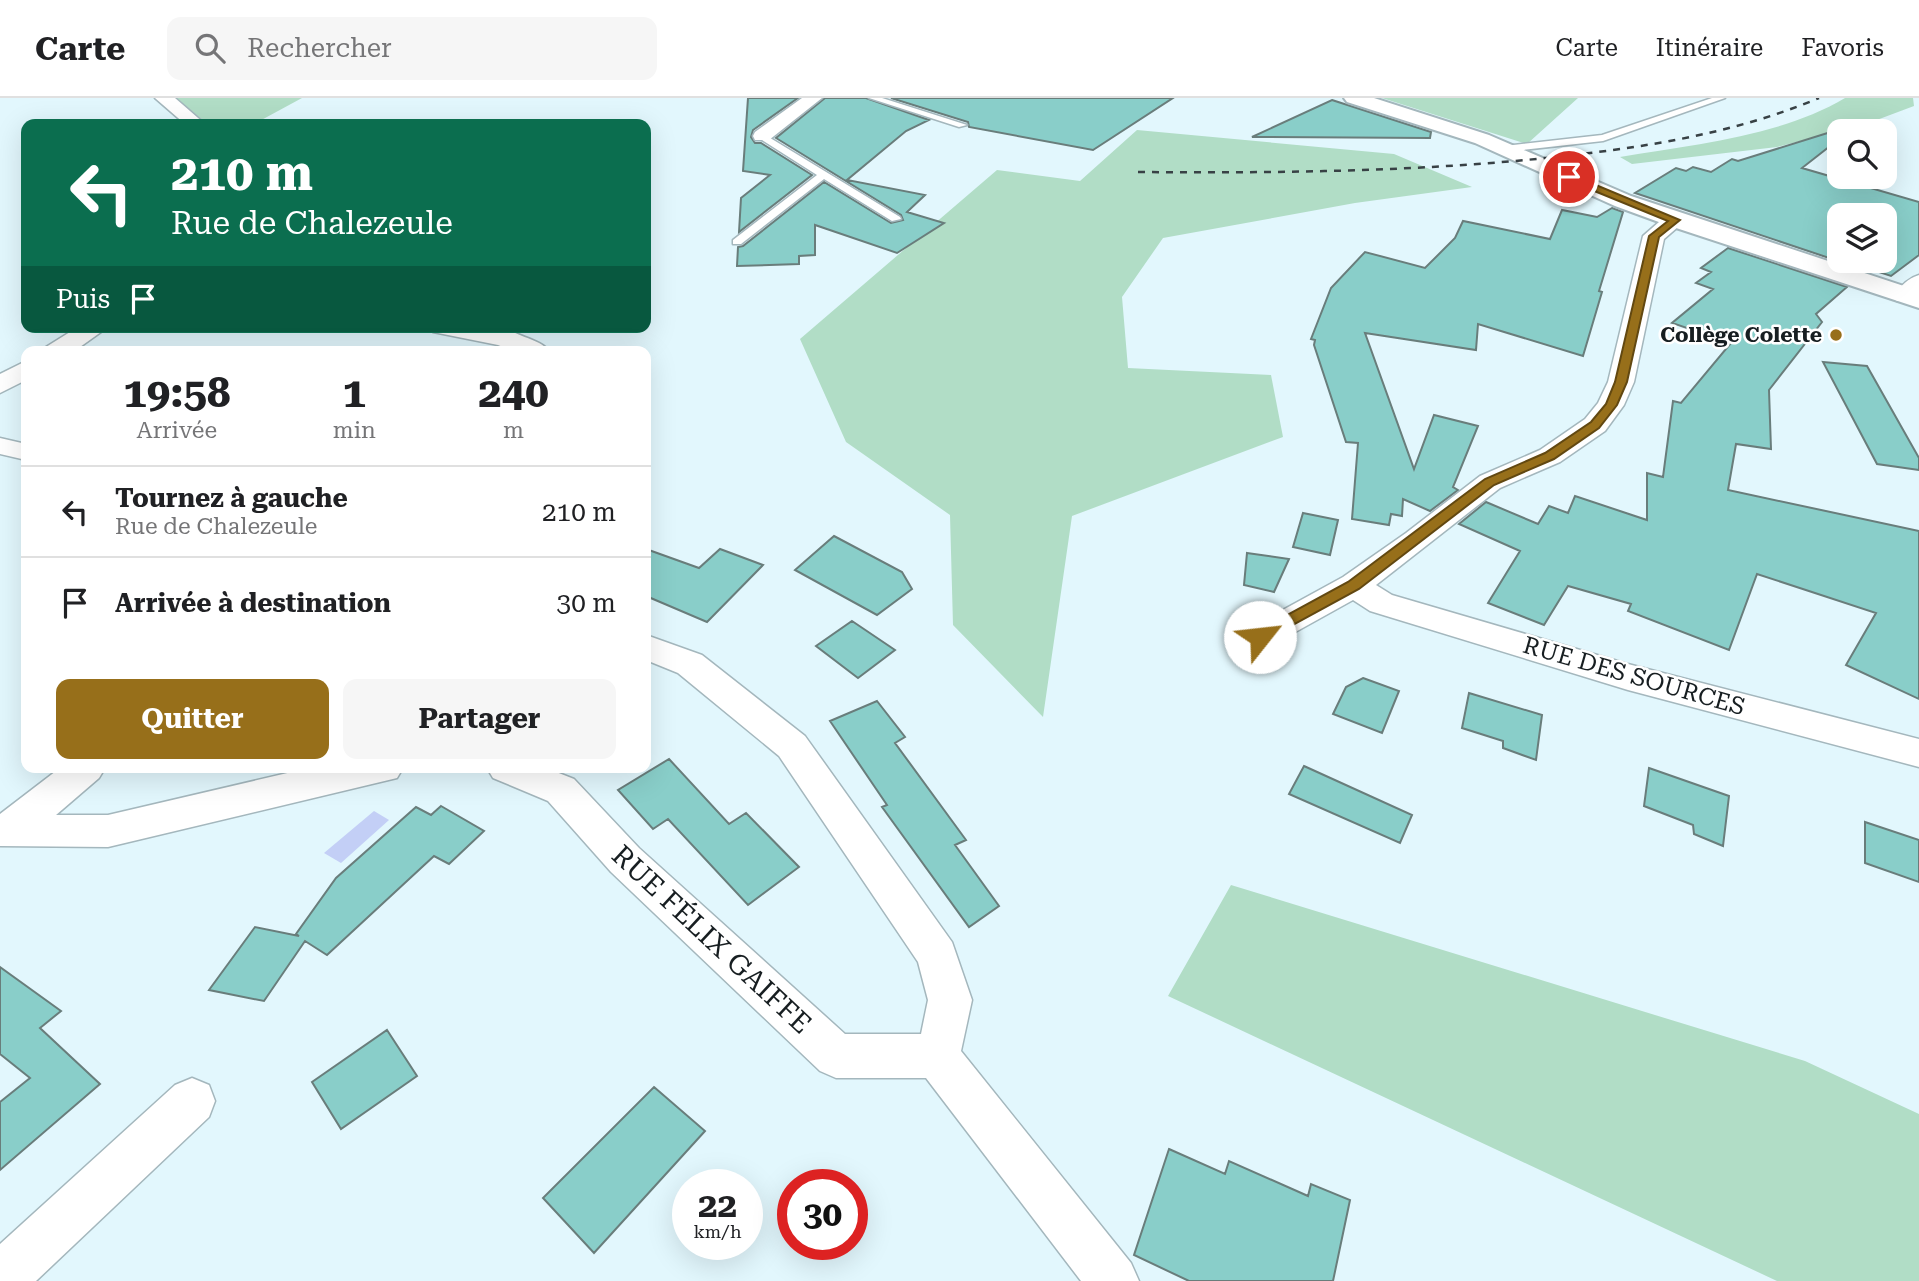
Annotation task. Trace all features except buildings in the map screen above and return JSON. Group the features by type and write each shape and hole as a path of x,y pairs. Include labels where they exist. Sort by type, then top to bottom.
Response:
{"street":[{"path":"164,98 189,119"},
{"path":"762,136 813,98"},
{"path":"1354,98 1460,131 1623,201 1675,220 1914,292"},
{"path":"1260,637 1354,585 1490,482 1550,456 1595,425 1611,405 1621,382 1654,236 1675,220"},
{"path":"65,346 86,333"},
{"path":"497,333 525,346"},
{"path":"0,385 21,372"},
{"path":"0,446 21,451"},
{"name":"RUE DES SOURCES","path":"1354,585 1381,603 1628,677 1919,753"},
{"path":"651,649 690,664 792,746 937,955 950,1000 947,1023 937,1056 1113,1281"},
{"path":"5,830 79,773"},
{"path":"5,830 108,831 357,773"},
{"name":"RUE FÉLIX GAIFFE","path":"518,773 561,790 625,860 836,1056 937,1056"},
{"path":"0,1279 192,1101"}],"lane":[{"path":"873,98 962,125"},
{"path":"1506,149 1603,138 1721,98"},
{"path":"762,136 896,219"},
{"path":"737,242 811,182 824,175"}],"green space":[{"path":"176,98 302,98 263,119 201,119"},
{"path":"1382,98 1578,98 1527,144"},
{"path":"1845,98 1913,98 1914,106 1879,119 1827,119 1827,134 1777,147 1632,164 1620,157 1736,137 1792,122"},
{"path":"1137,130 1394,154 1472,187 1355,203 1163,238 1122,297 1128,368 1271,375 1283,437 1072,516 1043,717 953,625 950,515 846,442 800,339 997,170 1080,181"},
{"path":"1231,885 1805,1061 1919,1114 1919,1281 1777,1281 1168,996"}],"water":[{"path":"374,811 389,820 341,863 324,853"}],"railway":[{"path":"1138,172 1342,171 1546,158 1616,150 1719,131 1819,98"}],"place":[{"name":"Collège Colette","path":"1836,335"}],"route":[{"path":"1260,637 1354,585 1417,540 1490,482 1550,456 1595,425 1611,405 1621,382 1654,236 1675,220 1569,177"}]}
